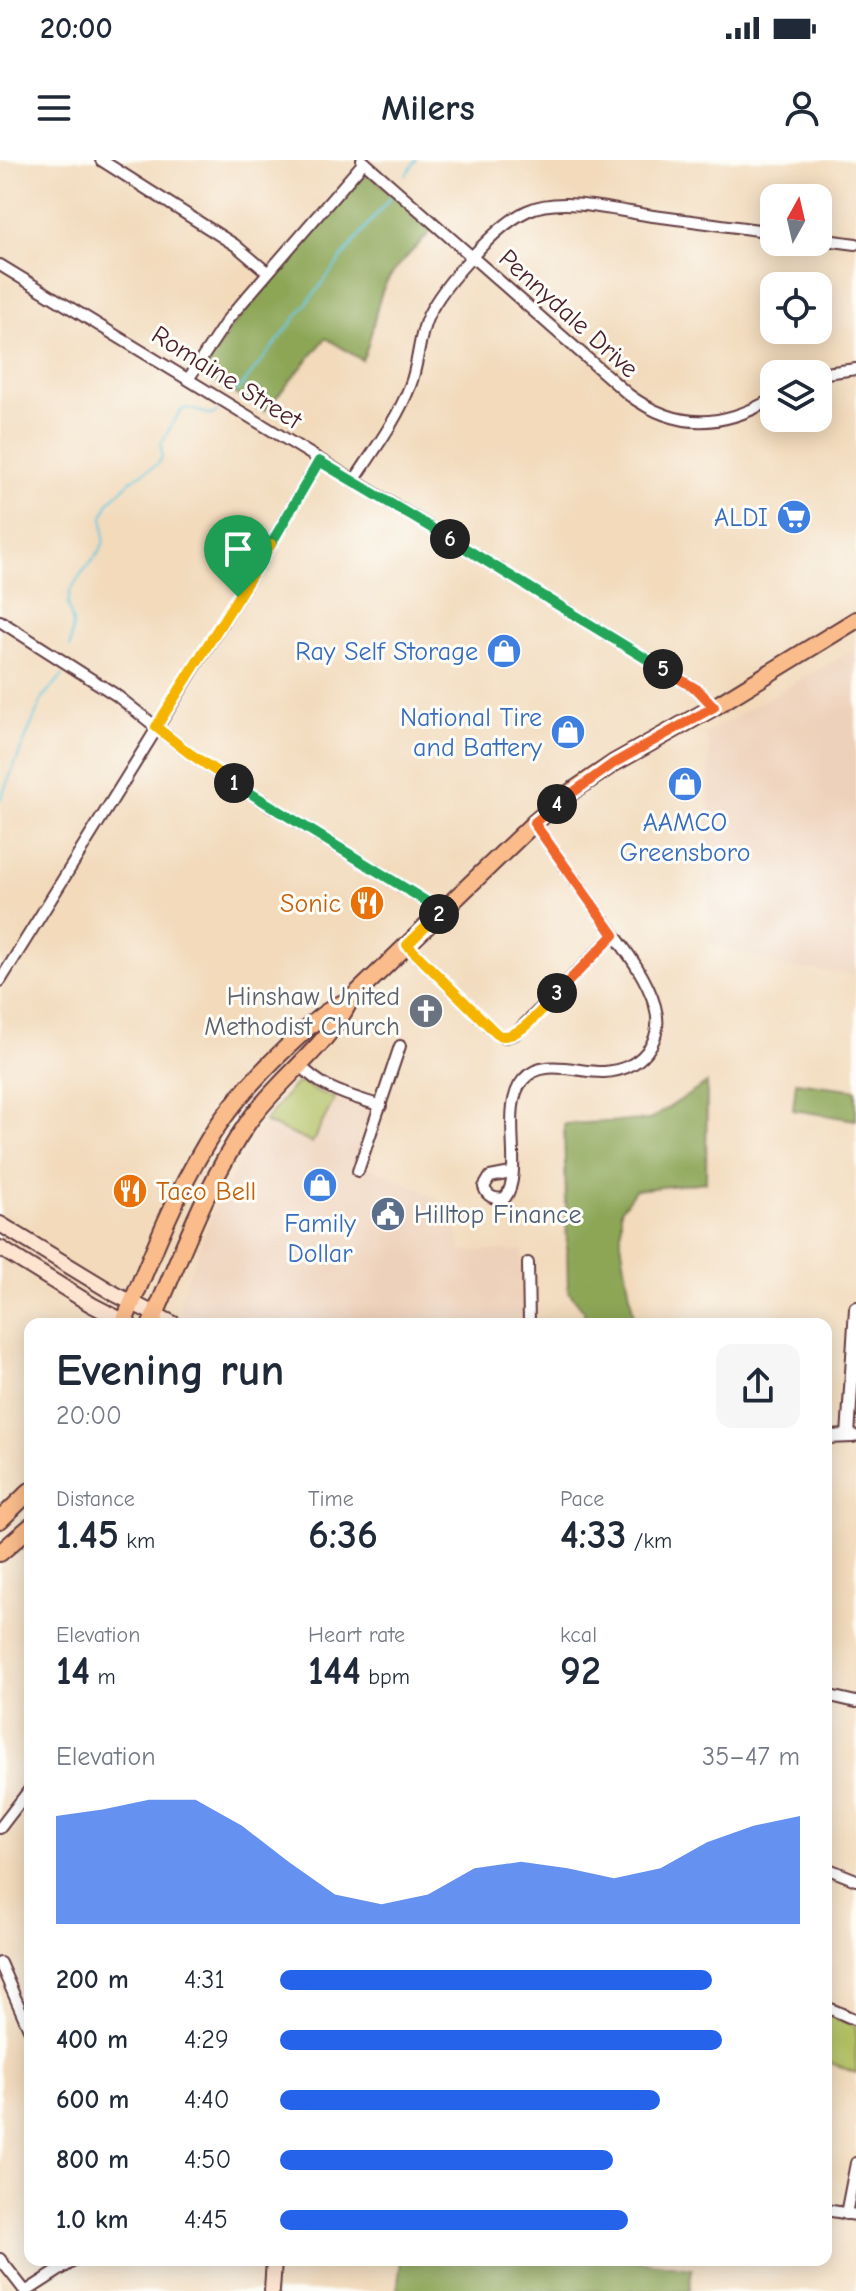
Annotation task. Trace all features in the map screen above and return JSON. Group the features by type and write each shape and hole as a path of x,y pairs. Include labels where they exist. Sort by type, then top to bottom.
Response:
{"main road":[{"path":"153,1318 224,1161 261,1105 339,1022 350,1000 534,823 571,792 614,763 714,707 856,620"},
{"path":"128,1318 191,1170 229,1110 260,1074 327,1010 350,1000"},
{"path":"0,1224 133,1303 152,1318"},
{"path":"0,1248 118,1318"},
{"path":"0,1520 24,1497"},
{"path":"0,1553 24,1532"},
{"path":"272,2291 274,2266"}],"street":[{"path":"101,160 235,245 267,272"},
{"path":"189,378 228,319 363,161"},
{"name":"Pennydale Drive","path":"363,161 650,411 682,421 712,421 733,418 760,405"},
{"path":"354,481 410,387 427,317 450,283 473,257 502,227 528,210 569,204 760,230"},
{"path":"832,241 856,244"},
{"name":"Romaine Street","path":"0,265 698,690 714,707"},
{"path":"832,372 856,369"},
{"path":"0,981 257,567 319,461"},
{"path":"0,621 116,695 227,779 442,911"},
{"path":"511,1173 513,1105 516,1091 524,1078 535,1070 548,1067 591,1072 623,1069 641,1060 652,1047 656,1036 654,1004 639,970 534,823"},
{"path":"407,945 498,1035 505,1037 515,1034 614,935"},
{"path":"358,1171 400,1046"},
{"path":"298,1063 325,1087 381,1106"},
{"path":"528,1263 529,1318"},
{"path":"832,1437 852,1436 856,1308"},
{"path":"832,1696 856,1702"},
{"path":"0,1828 24,1797"},
{"path":"832,1870 856,1880"},
{"path":"0,1963 24,2018"},
{"path":"832,2010 856,2020"},
{"path":"851,2214 856,2163"},
{"path":"0,2259 26,2291 66,2266"}],"shaded area":[{"path":"856,648 856,975 789,968 708,943 709,744 705,734"},
{"path":"335,1098 368,1109 371,1113 355,1161 420,1189 454,1211 460,1251 522,1251 522,1318 188,1318 182,1311 180,1298 213,1212 252,1138 264,1122 312,1143"}],"green space":[{"path":"365,175 370,175 433,229 384,287 362,360 326,338 265,411 205,376 203,372 232,326"},
{"path":"303,1082 313,1090 335,1098 312,1143 264,1122 295,1084"},
{"path":"796,1082 856,1090 856,1120 793,1110"},
{"path":"707,1083 706,1182 635,1190 621,1210 621,1242 634,1318 584,1318 584,1311 568,1291 564,1124 649,1120"},
{"path":"832,2016 856,2026 856,2073 832,2063"},
{"path":"400,2266 672,2266 692,2269 689,2291 397,2291"}],"waterway":[{"path":"406,175 416,160"},
{"path":"237,391 391,197"},
{"path":"70,647 73,624 68,604 70,591 100,551 104,541 103,517 109,502 133,479 158,464 162,457 161,444 180,411 187,408 212,415 218,411"},
{"path":"0,800 43,697 63,675"}],"place":[{"name":"ALDI","path":"794,517"},
{"name":"Ray Self Storage","path":"504,651"},
{"name":"National Tire and Battery","path":"568,732"},
{"name":"AAMCO Greensboro","path":"685,784"},
{"name":"Sonic","path":"367,903"},
{"name":"Hinshaw United Methodist Church","path":"426,1011"},
{"name":"Family Dollar","path":"320,1185"},
{"name":"Taco Bell","path":"130,1191"},
{"name":"Hilltop Finance","path":"388,1214"}],"route":[{"path":"319,461 698,690 714,707 614,763 571,792 534,823 614,935 515,1034 505,1037 498,1035 407,945 442,911 227,779 156,727 238,597 319,461"}]}
